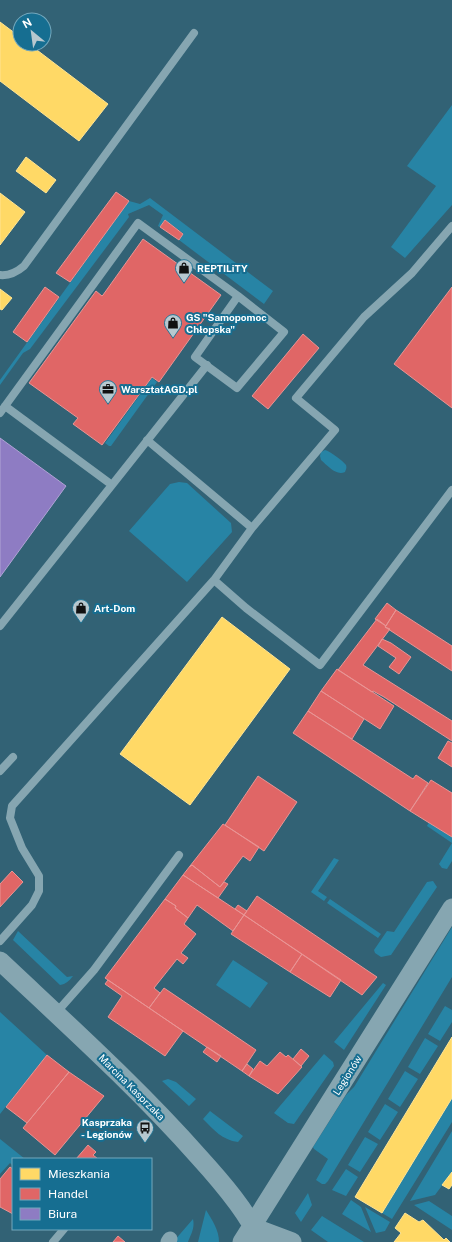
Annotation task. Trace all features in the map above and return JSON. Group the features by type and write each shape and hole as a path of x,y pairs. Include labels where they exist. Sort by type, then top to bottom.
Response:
{"street":[{"name":"Legionów","path":"242,1242 452,908"},
{"name":"Marcina Kasprzaka","path":"0,961 85,1041 177,1133 216,1177 253,1225"},
{"path":"253,1225 260,1242"},
{"path":"253,1225 260,1230 292,1242"}],"lane":[{"path":"0,275 4,276 12,274 24,266 194,33"},
{"path":"0,413 138,223 238,296 284,332 237,388 195,357 238,296"},
{"path":"0,941 32,905 38,891 39,876 22,848 10,818 12,806 214,580 252,528 335,430 296,398 364,317 412,273 452,226"},
{"path":"0,626 207,365"},
{"path":"5,406 112,485"},
{"path":"148,440 252,528"},
{"path":"214,580 246,608 320,665 452,490"},
{"path":"0,771 13,757"},
{"path":"56,1013 94,970 179,855"},
{"path":"53,1242 63,1230"}],"shaded area":[{"path":"452,105 452,205 405,258 391,247 436,186 407,166"},
{"path":"150,198 273,291 264,304 179,240 183,233 165,220 160,227 158,226 163,215 149,205 128,214 129,217 30,349 23,353 0,385 0,380 129,201 140,204"},
{"path":"152,378 157,382 111,446 109,446 105,443"},
{"path":"325,450 333,454 346,465 345,472 335,472 321,460 321,452"},
{"path":"179,482 187,483 231,523 232,532 187,582 129,531 170,484"},
{"path":"429,822 452,837 452,843 427,826"},
{"path":"452,843 452,861 447,869 442,868 439,864"},
{"path":"334,858 339,860 318,891 327,897 324,901 311,892"},
{"path":"433,881 437,887 391,955 381,957 375,953 374,950 387,931 394,932 427,882"},
{"path":"330,899 381,934 378,938 327,903"},
{"path":"452,927 452,977 328,1181 325,1184 322,1184 316,1180 328,1159 313,1147 346,1095 354,1087"},
{"path":"18,931 67,977 73,976 66,983 60,985 13,940"},
{"path":"233,960 268,983 250,1008 216,985"},
{"path":"383,983 386,985 344,1050 334,1042"},
{"path":"445,1006 452,1010 452,1022 440,1041 428,1034"},
{"path":"0,1012 47,1055 0,1114"},
{"path":"425,1038 438,1046 420,1074 408,1067"},
{"path":"324,1054 333,1062 334,1066 294,1124 288,1123 274,1113"},
{"path":"405,1071 418,1079 400,1107 388,1099"},
{"path":"168,1079 176,1082 196,1099 189,1106 162,1081"},
{"path":"452,1098 452,1122 392,1219 382,1213"},
{"path":"385,1104 398,1112 380,1140 368,1132"},
{"path":"210,1111 243,1136 238,1142 223,1137 203,1119"},
{"path":"452,1131 452,1172 435,1195 410,1201"},
{"path":"365,1137 378,1144 360,1172 348,1165"},
{"path":"0,1139 24,1158 12,1158 12,1165 10,1163 0,1174"},
{"path":"346,1169 358,1177 346,1196 332,1190"},
{"path":"308,1193 312,1205 301,1222 295,1213"},
{"path":"351,1200 361,1207 371,1232 342,1214"},
{"path":"429,1201 452,1216 452,1230 414,1205"},
{"path":"365,1207 390,1222 385,1231 376,1233"},
{"path":"206,1210 213,1221 219,1242 198,1242"},
{"path":"322,1216 364,1242 328,1242 311,1230"},
{"path":"193,1219 193,1228 188,1242 174,1242 174,1241"}],"building: Mieszkania":[{"path":"0,22 12,31 12,52 40,52 108,104 79,141 0,81"},
{"path":"26,157 56,180 46,193 16,171"},
{"path":"0,193 25,212 0,245"},
{"path":"0,289 12,298 2,310 0,309"},
{"path":"222,617 290,669 190,805 120,754"},
{"path":"452,1037 452,1098 382,1213 355,1197"},
{"path":"452,1172 452,1185 449,1189 442,1185"},
{"path":"405,1213 419,1222 423,1220 444,1240 446,1238 450,1242 394,1242 401,1233 395,1228"}],"building: Handel":[{"path":"116,192 129,201 70,282 56,273"},
{"path":"165,220 183,234 179,240 160,227"},
{"path":"143,239 221,295 159,382 152,377 102,445 73,424 78,418 29,383 96,291 102,296 103,295"},
{"path":"45,287 59,297 27,342 13,332"},
{"path":"452,287 452,408 394,364"},
{"path":"303,334 319,348 268,409 252,396"},
{"path":"387,603 396,610 386,626 375,619"},
{"path":"396,610 452,646 452,671 385,627"},
{"path":"377,619 386,626 385,627 390,629 363,665 452,721 452,741 384,697 373,691 372,692 338,670"},
{"path":"382,639 391,643 411,657 399,674 389,667 396,658 378,646"},
{"path":"337,669 394,706 380,729 321,691"},
{"path":"321,691 364,719 352,739 308,711"},
{"path":"308,711 413,779 416,775 428,783 410,811 293,733"},
{"path":"448,741 452,743 452,767 438,758"},
{"path":"258,776 297,802 264,851 225,825"},
{"path":"431,780 452,793 452,837 410,811"},
{"path":"223,824 259,847 250,861 243,856 220,887 192,865 190,866"},
{"path":"192,865 220,887 224,882 228,884 218,898 183,875"},
{"path":"12,871 23,882 0,907 0,884"},
{"path":"183,875 244,915 233,931 197,905 188,918 175,908 176,906 165,899"},
{"path":"257,896 377,977 362,995 244,915"},
{"path":"165,899 176,906 175,908 188,918 184,924 196,934 181,953 188,958 183,964 177,959 154,988 160,993 149,1008 105,978"},
{"path":"238,905 247,911 244,915 235,909"},
{"path":"244,915 302,954 290,972 231,934"},
{"path":"302,954 341,980 330,997 290,972"},
{"path":"108,980 183,1031 165,1056 108,1017 122,996 105,984"},
{"path":"164,988 256,1050 242,1071 149,1008"},
{"path":"207,1047 221,1056 217,1062 203,1052"},
{"path":"301,1049 309,1056 301,1066 293,1059"},
{"path":"280,1052 286,1057 288,1055 302,1067 278,1094 249,1076 260,1061 267,1066"},
{"path":"47,1055 69,1072 27,1123 6,1107"},
{"path":"247,1064 253,1069 249,1076 242,1071"},
{"path":"69,1072 104,1096 55,1155 23,1128"},
{"path":"88,1145 96,1152 93,1155 97,1158 77,1158"},
{"path":"10,1167 12,1168 12,1213 0,1207 0,1179"},
{"path":"118,1236 125,1242 113,1242"}],"building: Biura":[{"path":"0,438 66,486 0,577"}],"place":[{"name":"REPTILiTY","path":"184,283"},
{"name":"GS \"Samopomoc Chłopska\"","path":"173,338"},
{"name":"WarsztatAGD.pl","path":"108,404"},
{"name":"Art-Dom","path":"81,623"},
{"name":"Kasprzaka - Legionów","path":"145,1143"}]}
